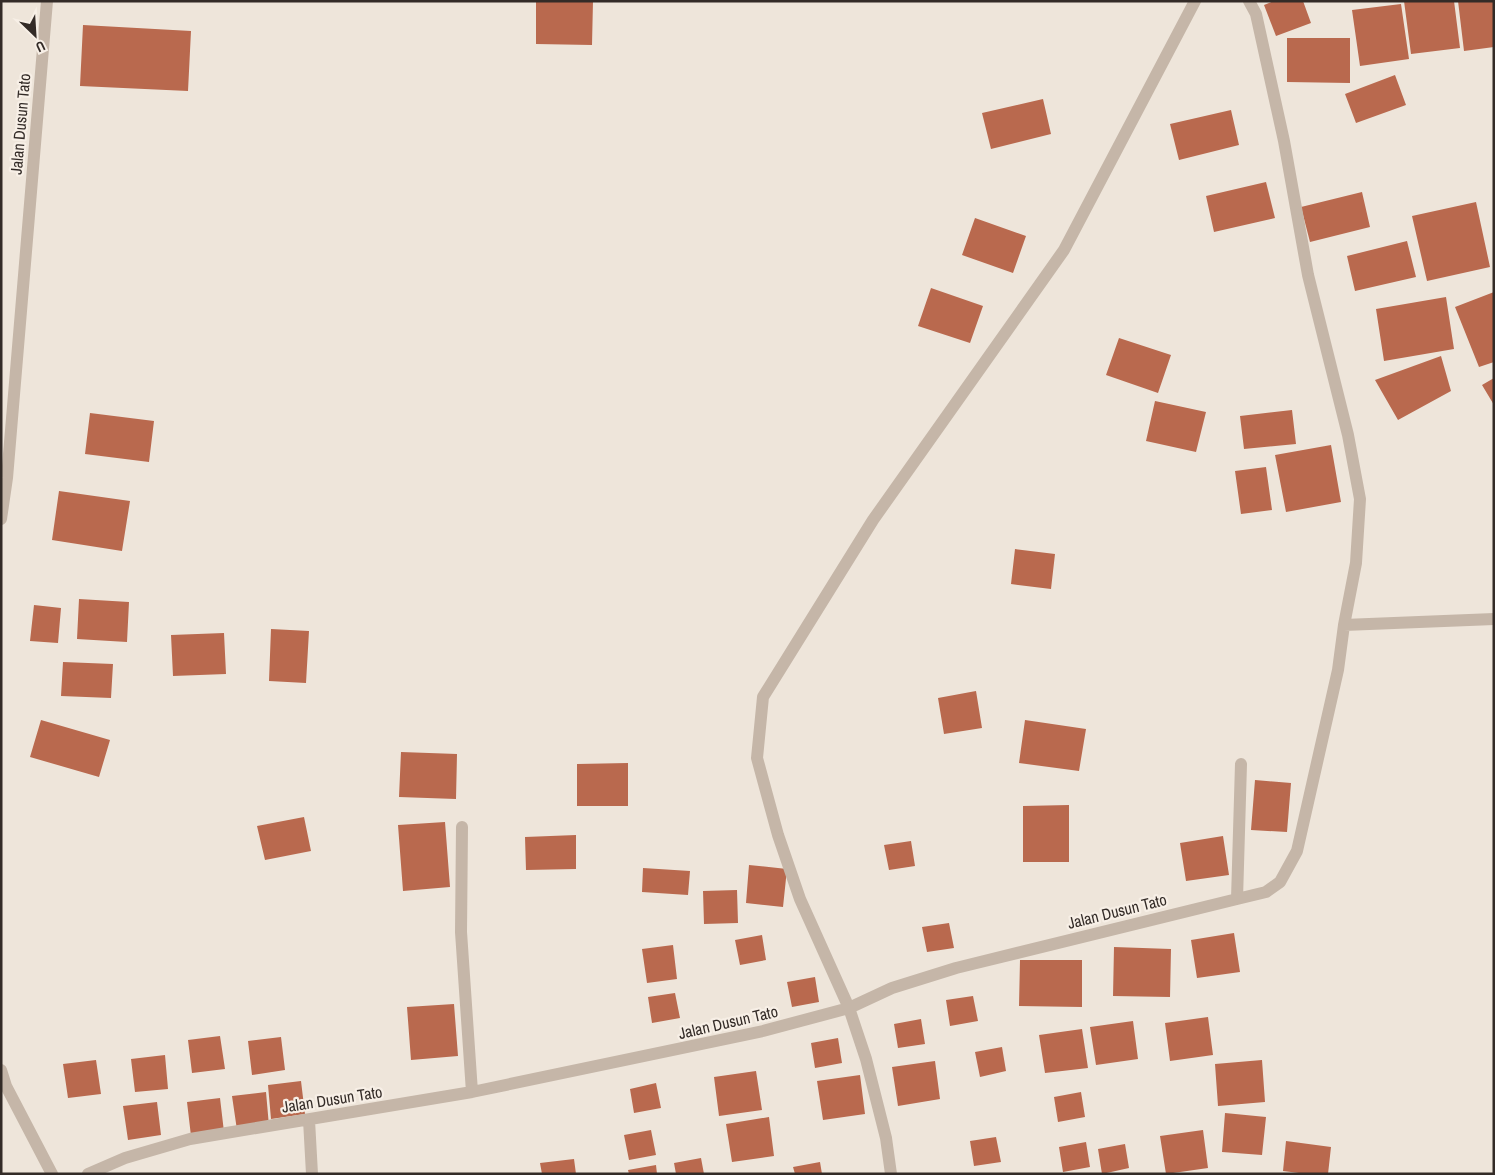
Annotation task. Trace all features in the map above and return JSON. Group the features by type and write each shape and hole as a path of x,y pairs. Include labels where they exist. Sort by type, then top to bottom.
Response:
{"street":[{"name":"Jalan Dusun Tato","path":"1,519 8,458 47,1"},
{"path":"891,1174 886,1138 866,1059 849,1008 800,899 778,835 757,758 762,697 873,520 1064,250 1195,1"},
{"name":"Jalan Dusun Tato","path":"88,1174 126,1158 190,1138 472,1092 705,1044 849,1008 892,988 956,968 1266,892 1280,882 1297,851 1338,670 1344,624 1356,563 1360,498 1348,435 1308,275 1284,141 1257,21 1249,1"},
{"path":"1344,624 1494,619"},
{"path":"1237,899 1241,764"},
{"path":"462,827 461,932 472,1092"},
{"path":"1,1070 6,1086 52,1174"},
{"path":"309,1120 312,1174"}],"building":[{"path":"536,1 593,1 592,45 536,44"},
{"path":"1274,1 1303,1 1311,23 1276,36 1264,5"},
{"path":"1404,1 1454,1 1460,48 1411,54"},
{"path":"1458,1 1494,1 1494,47 1464,51"},
{"path":"1401,4 1409,59 1360,66 1352,10"},
{"path":"83,25 191,31 188,91 80,86"},
{"path":"1287,38 1350,38 1350,83 1287,82"},
{"path":"1395,75 1406,105 1356,123 1345,94"},
{"path":"1043,99 1051,134 991,149 982,113"},
{"path":"1231,110 1239,145 1179,160 1170,124"},
{"path":"1266,182 1275,218 1214,232 1206,196"},
{"path":"1362,192 1370,227 1310,242 1301,207"},
{"path":"1476,202 1490,267 1427,281 1412,216"},
{"path":"975,218 1026,236 1013,273 962,255"},
{"path":"1407,241 1416,277 1355,291 1347,256"},
{"path":"931,288 983,306 970,343 918,326"},
{"path":"1494,292 1494,362 1479,367 1455,307"},
{"path":"1446,297 1454,349 1384,361 1376,309"},
{"path":"1119,338 1171,355 1158,393 1106,375"},
{"path":"1441,356 1451,391 1398,420 1375,380"},
{"path":"1494,378 1494,405 1482,385"},
{"path":"1155,401 1206,412 1196,452 1146,441"},
{"path":"1292,410 1296,444 1244,449 1240,416"},
{"path":"90,413 154,421 149,462 85,454"},
{"path":"1331,445 1341,502 1286,512 1275,455"},
{"path":"1266,467 1272,510 1241,514 1235,471"},
{"path":"59,491 130,501 122,551 52,540"},
{"path":"1015,549 1055,554 1051,589 1011,584"},
{"path":"79,599 129,602 127,642 77,639"},
{"path":"34,605 61,608 58,643 30,641"},
{"path":"271,629 309,631 306,683 269,681"},
{"path":"224,633 226,674 173,676 171,635"},
{"path":"63,662 113,664 111,698 61,696"},
{"path":"976,691 982,728 944,734 938,698"},
{"path":"41,720 110,740 99,777 30,757"},
{"path":"1025,720 1086,729 1079,771 1019,763"},
{"path":"401,752 457,754 456,799 399,797"},
{"path":"628,763 628,806 577,806 577,764"},
{"path":"1255,780 1291,783 1287,832 1251,830"},
{"path":"1069,805 1069,862 1023,862 1023,806"},
{"path":"304,817 311,851 265,860 257,826"},
{"path":"445,822 450,887 403,891 398,825"},
{"path":"576,835 576,869 526,870 525,837"},
{"path":"1223,836 1229,875 1186,881 1180,843"},
{"path":"911,841 915,866 889,870 884,845"},
{"path":"749,865 787,869 783,907 746,903"},
{"path":"643,868 690,871 688,895 642,892"},
{"path":"737,890 738,923 704,924 703,891"},
{"path":"949,923 954,948 927,952 922,927"},
{"path":"1234,933 1240,972 1197,978 1191,940"},
{"path":"762,935 766,960 740,965 735,940"},
{"path":"673,945 677,979 647,983 642,949"},
{"path":"1114,947 1171,949 1170,997 1113,996"},
{"path":"1020,960 1082,960 1082,1007 1019,1006"},
{"path":"815,977 819,1002 792,1007 787,982"},
{"path":"675,993 680,1018 652,1023 648,997"},
{"path":"973,996 978,1021 950,1026 946,1000"},
{"path":"454,1004 458,1056 411,1060 407,1007"},
{"path":"1208,1017 1213,1055 1170,1061 1165,1023"},
{"path":"921,1019 925,1044 898,1048 894,1024"},
{"path":"1133,1021 1138,1059 1096,1065 1090,1027"},
{"path":"1082,1029 1088,1068 1045,1073 1039,1035"},
{"path":"220,1036 225,1069 192,1073 188,1040"},
{"path":"281,1037 285,1070 252,1075 248,1041"},
{"path":"838,1038 842,1063 815,1068 811,1043"},
{"path":"1002,1047 1006,1071 980,1077 975,1052"},
{"path":"165,1055 168,1089 135,1092 131,1059"},
{"path":"96,1060 101,1094 68,1098 63,1064"},
{"path":"1262,1060 1265,1102 1218,1106 1215,1064"},
{"path":"935,1061 940,1099 898,1106 892,1067"},
{"path":"756,1071 762,1110 719,1116 714,1077"},
{"path":"860,1075 865,1114 823,1120 817,1081"},
{"path":"301,1081 305,1114 271,1119 268,1085"},
{"path":"656,1083 661,1108 634,1113 630,1089"},
{"path":"266,1092 269,1126 237,1130 232,1096"},
{"path":"1081,1092 1085,1117 1058,1122 1054,1097"},
{"path":"220,1098 224,1132 191,1136 187,1102"},
{"path":"157,1102 161,1135 128,1140 123,1106"},
{"path":"1225,1113 1266,1117 1262,1155 1222,1152"},
{"path":"769,1117 774,1156 732,1162 726,1124"},
{"path":"651,1130 656,1155 629,1160 624,1135"},
{"path":"1203,1130 1208,1168 1166,1174 1160,1136"},
{"path":"996,1137 1001,1162 974,1166 970,1141"},
{"path":"1286,1141 1331,1147 1328,1174 1283,1171"},
{"path":"1086,1142 1090,1167 1063,1172 1059,1147"},
{"path":"1125,1144 1129,1168 1102,1174 1098,1149"},
{"path":"701,1158 704,1174 676,1174 674,1163"},
{"path":"574,1159 576,1174 542,1174 540,1163"},
{"path":"820,1162 822,1174 795,1174 793,1167"},
{"path":"656,1165 657,1174 629,1174 628,1170"}]}
